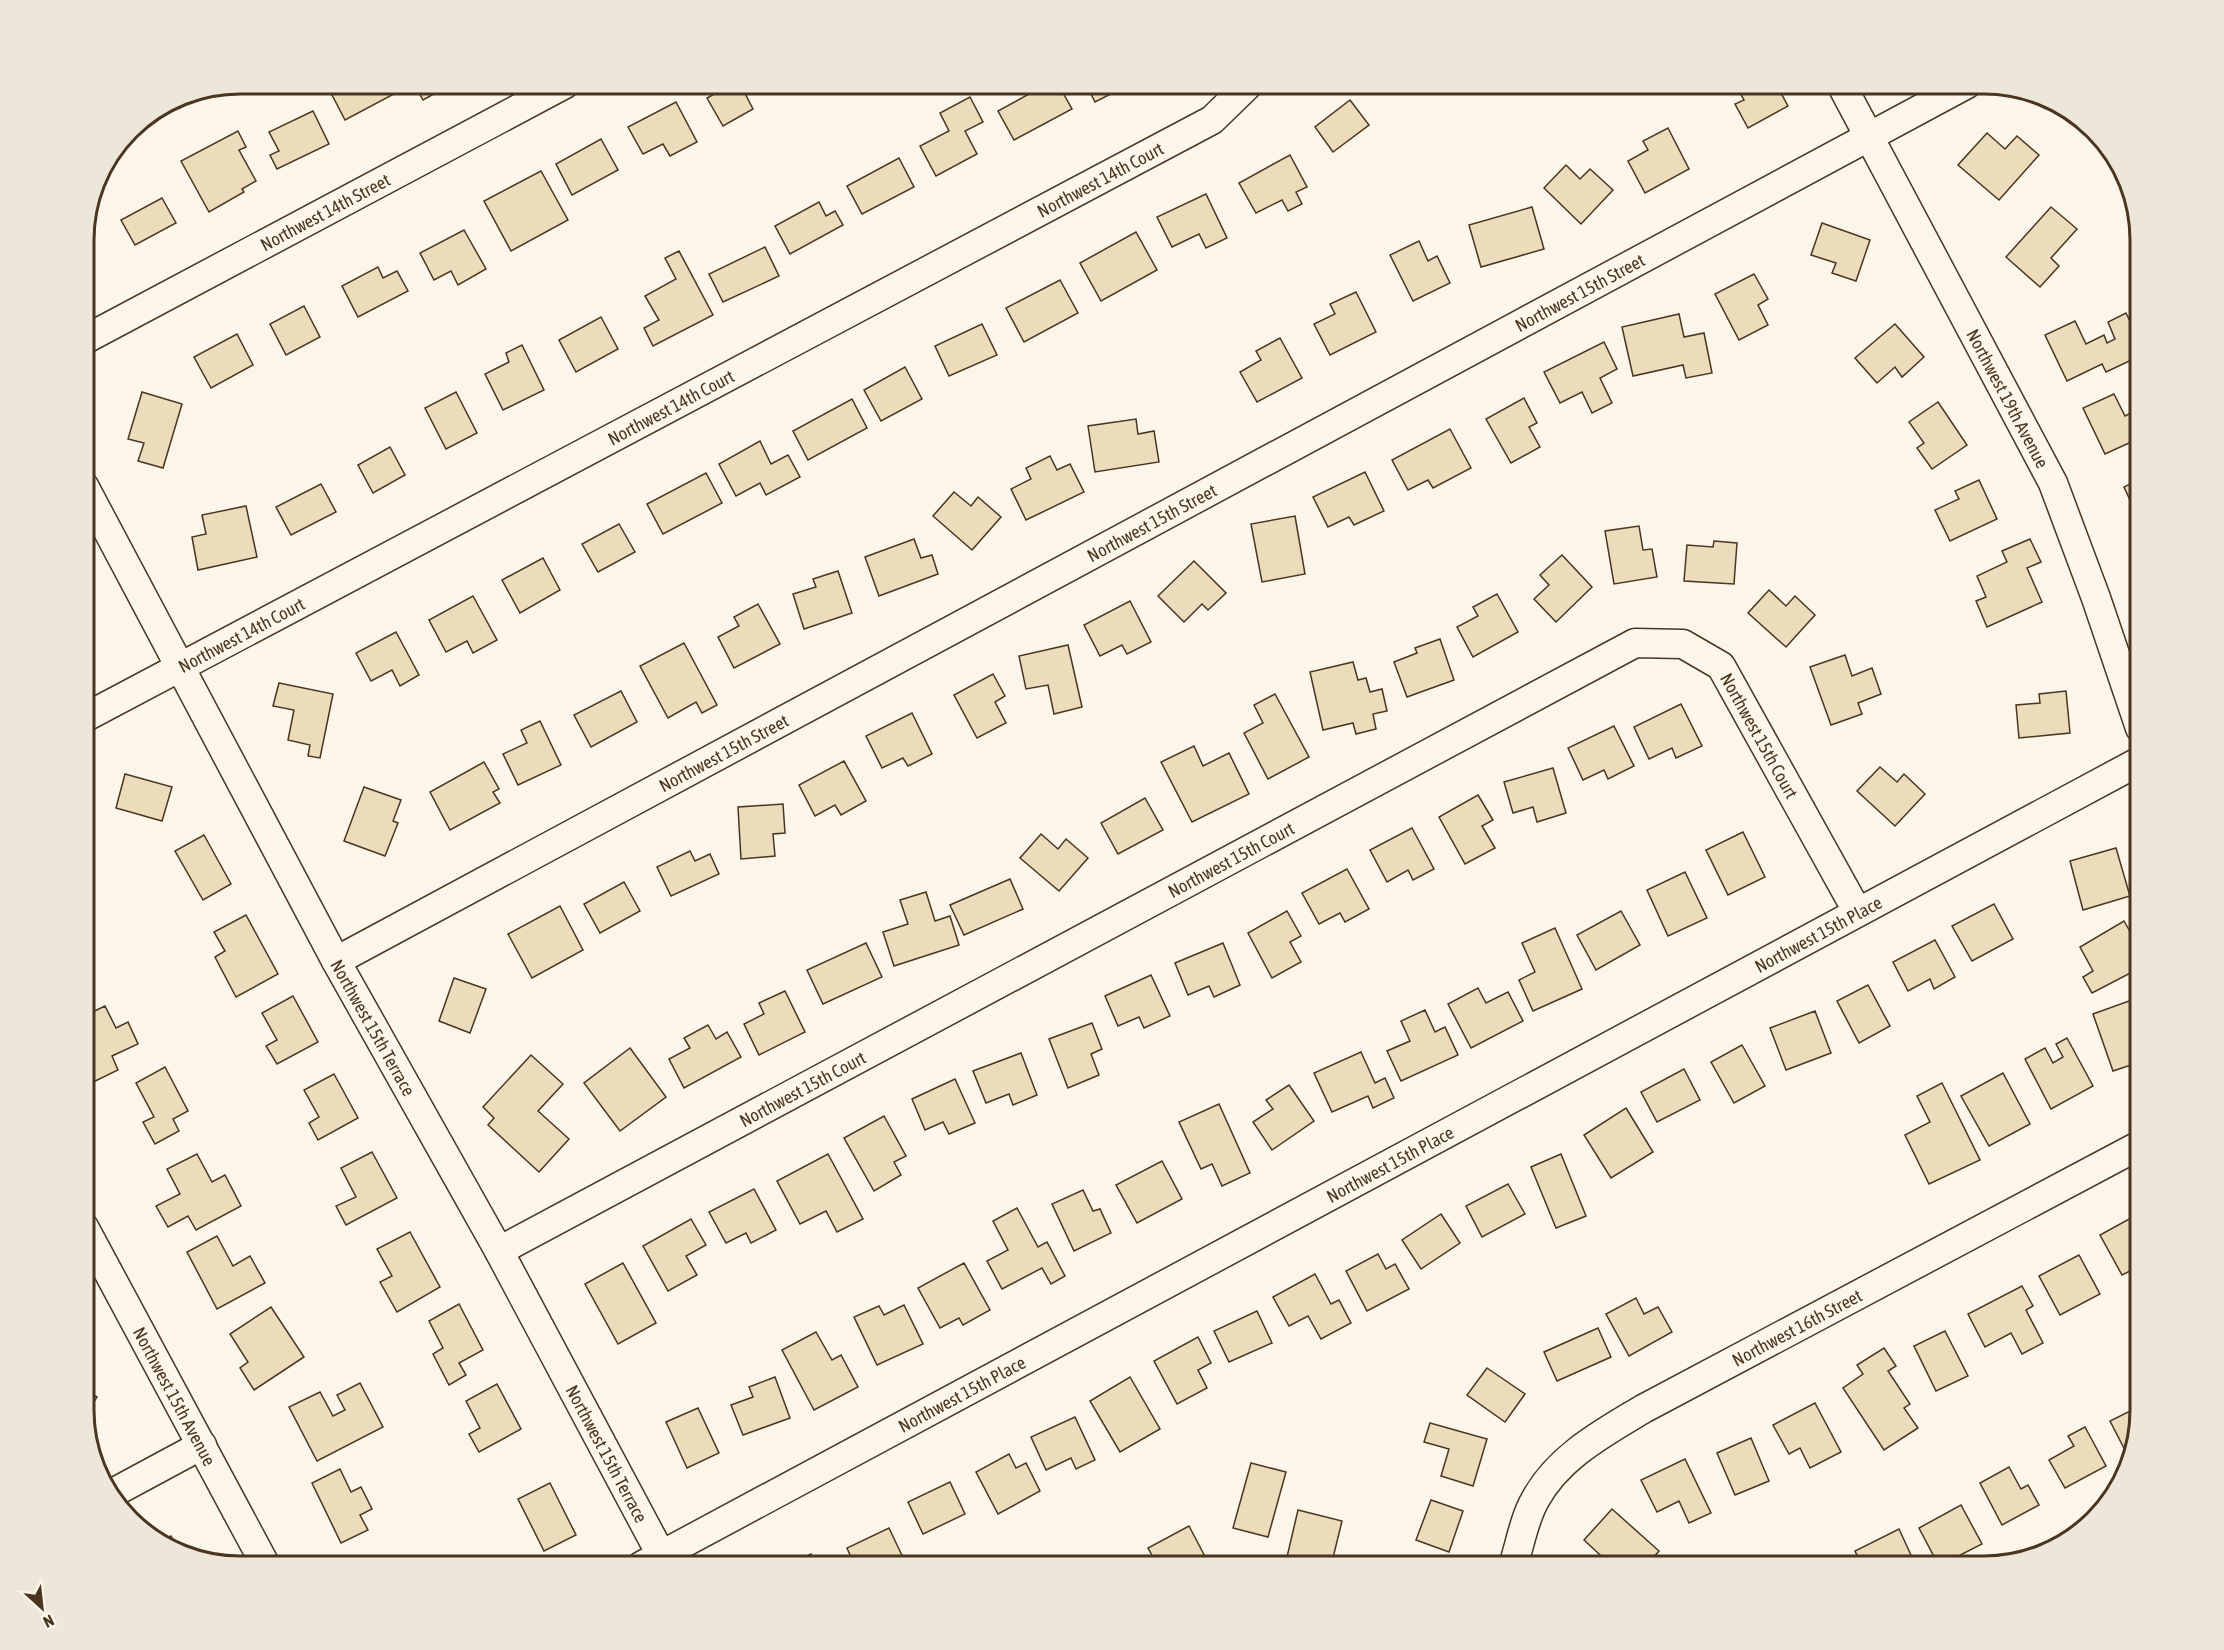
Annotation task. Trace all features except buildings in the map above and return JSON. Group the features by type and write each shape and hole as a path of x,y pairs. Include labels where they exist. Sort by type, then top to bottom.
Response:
{"street":[{"name":"Northwest 14th Street","path":"95,334 546,94"},
{"name":"Northwest 14th Court","path":"95,712 1212,120 1239,94"},
{"name":"Northwest 19th Avenue","path":"1847,94 2053,483 2130,698"},
{"name":"Northwest 15th Street","path":"336,961 1949,94"},
{"name":"Northwest 15th Terrace","path":"95,507 336,961 499,1251 653,1556"},
{"name":"Northwest 15th Court","path":"499,1251 1635,643 1683,644 1721,666 1857,911"},
{"name":"Northwest 15th Place","path":"667,1556 1857,911 2130,766"},
{"name":"Northwest 16th Street","path":"1516,1556 1534,1501 1551,1476 1586,1444 1654,1403 2130,1150"},
{"name":"Northwest 15th Avenue","path":"95,1247 261,1556"},
{"path":"118,1490 202,1445"}]}
